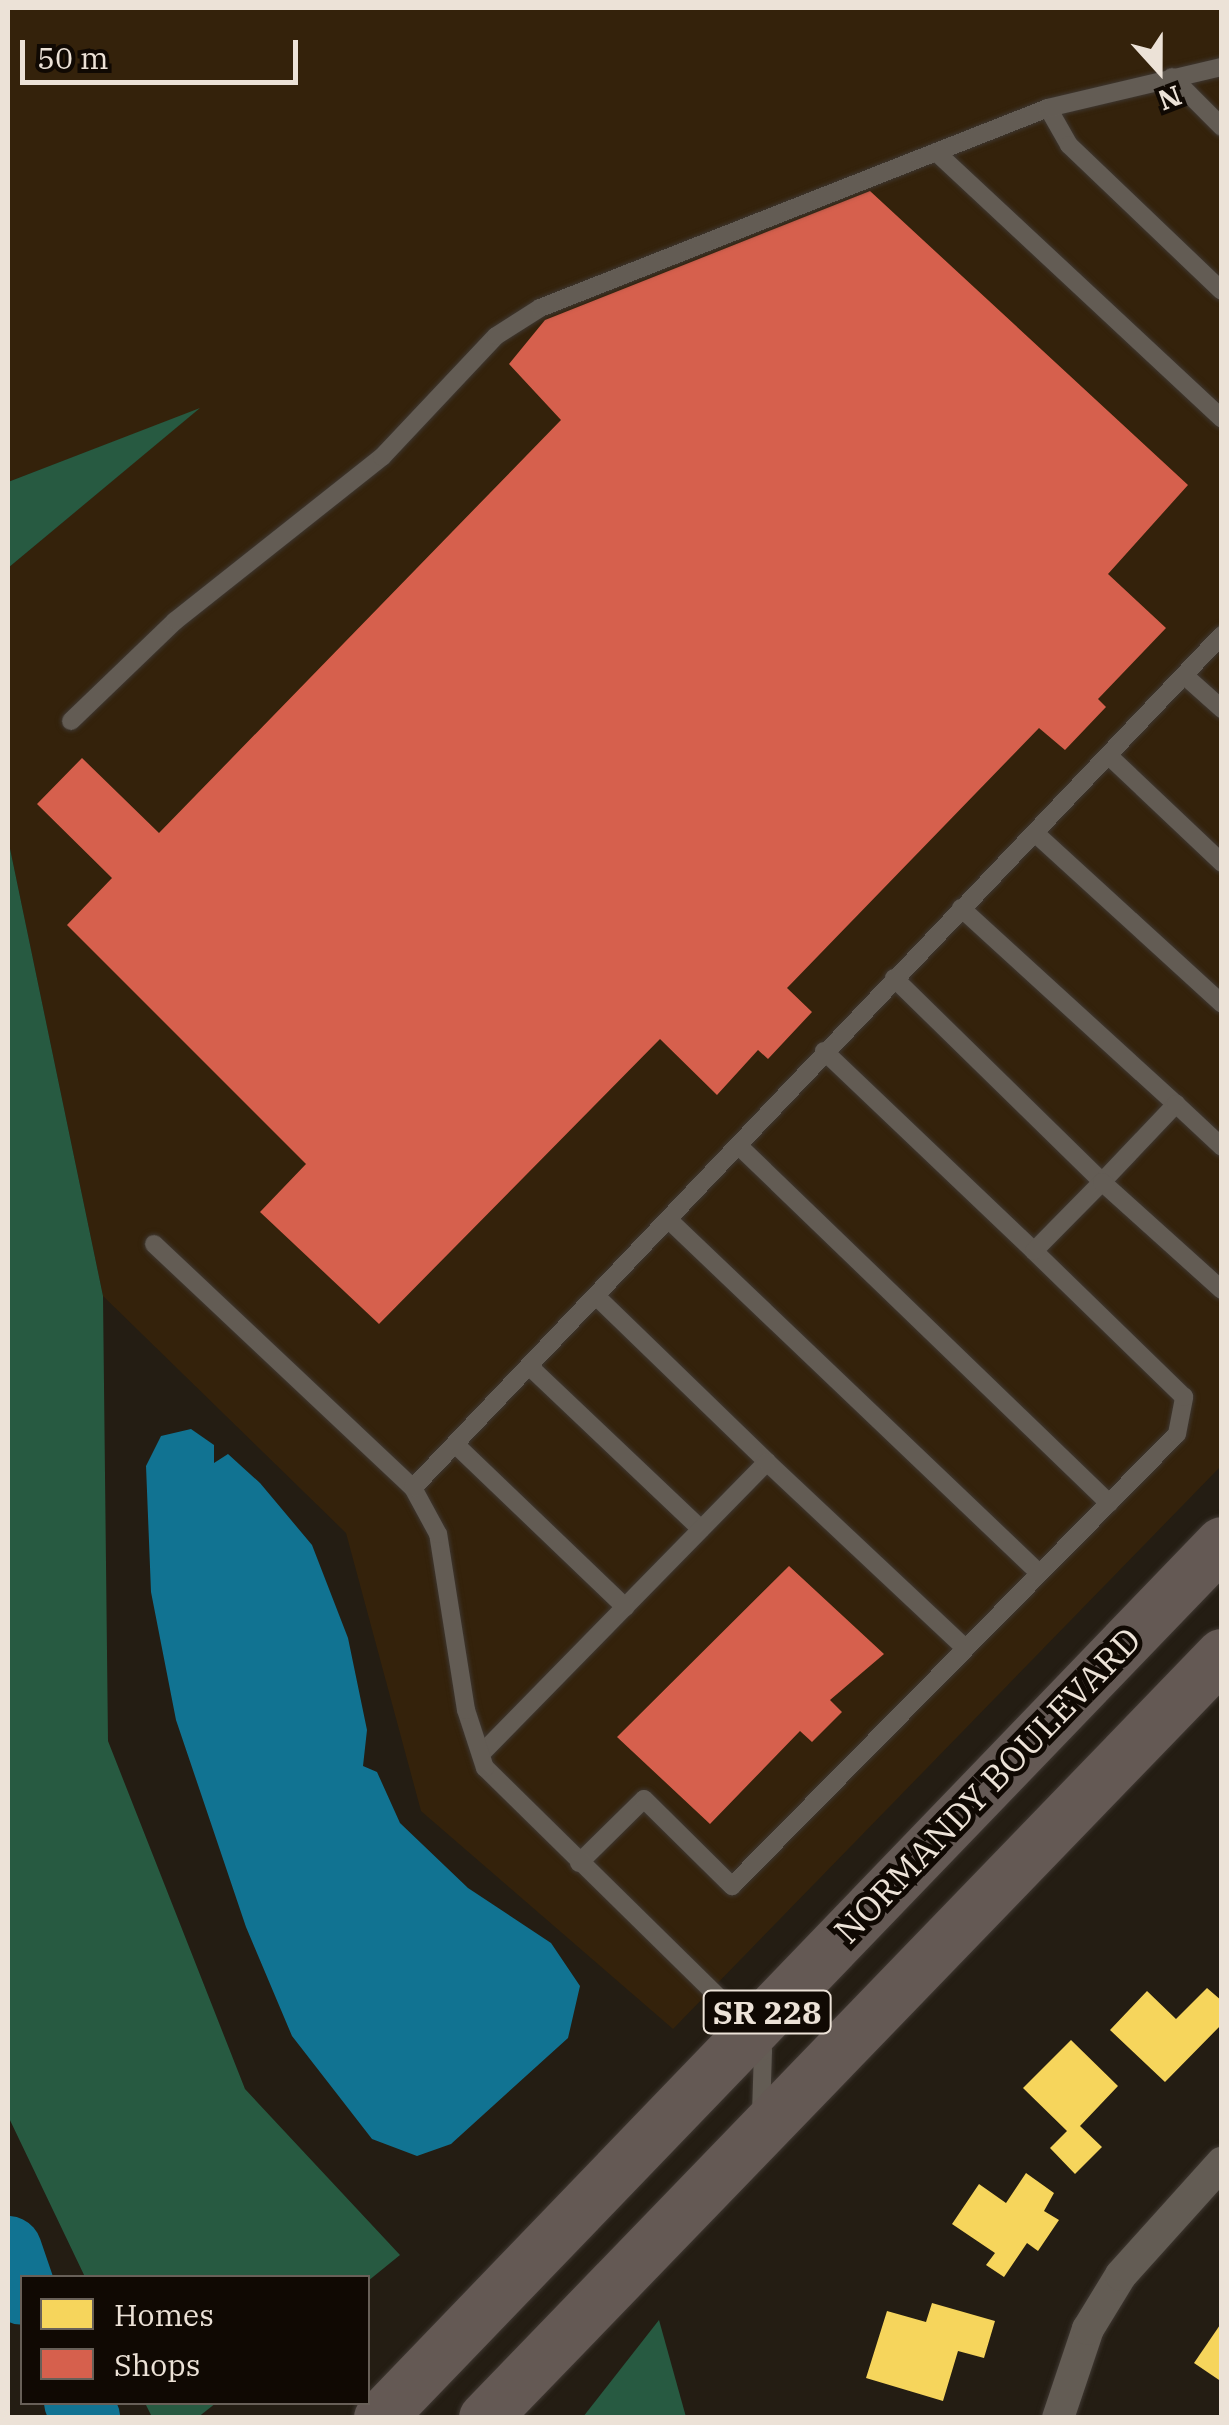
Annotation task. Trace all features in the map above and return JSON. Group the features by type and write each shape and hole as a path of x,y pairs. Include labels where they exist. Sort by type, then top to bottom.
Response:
{"main road":[{"name":"NORMANDY BOULEVARD","path":"380,2418 1222,1543"},
{"name":"SR 228","path":"486,2418 1222,1655"}],"street":[{"path":"1058,2418 1068,2380 1121,2275 1222,2162"}],"lane":[{"path":"71,721 175,621 382,458 496,336 526,317 812,196 1048,108 1222,67"},
{"path":"1172,77 1222,127"},
{"path":"1048,108 1069,146 1222,292"},
{"path":"936,152 1222,419"},
{"path":"412,1488 740,1147 824,1051 1222,635"},
{"path":"1185,676 1222,708"},
{"path":"1109,756 1222,863"},
{"path":"1034,833 1222,1004"},
{"path":"961,908 1222,1147"},
{"path":"894,978 1102,1182 1222,1290"},
{"path":"579,1863 644,1799 732,1886 1177,1434 1184,1396 824,1051"},
{"path":"1034,1251 1176,1104"},
{"path":"740,1147 1109,1503"},
{"path":"670,1220 1039,1573"},
{"path":"154,1244 412,1488 438,1534 466,1710 486,1768 751,2029 764,2051 767,2081 754,2138"},
{"path":"596,1296 965,1648"},
{"path":"529,1366 701,1529"},
{"path":"455,1444 625,1606"},
{"path":"481,1754 767,1462"}],"shaded area":[{"path":"8,8 1221,8 1221,1466 673,2029 421,1811 346,1533 103,1296 8,839 8,568 197,410 8,482"}],"green space":[{"path":"200,408 8,568 8,482"},
{"path":"8,839 103,1296 108,1741 245,2089 400,2255 370,2279 370,2275 84,2275 8,2116"},
{"path":"659,2320 686,2417 583,2417"},
{"path":"146,2405 213,2405 197,2418 152,2417"}],"water":[{"path":"191,1429 214,1445 214,1463 228,1454 260,1483 312,1545 348,1638 367,1730 363,1766 377,1772 400,1823 468,1888 551,1943 580,1986 568,2038 451,2144 417,2156 372,2139 292,2036 246,1927 176,1720 151,1592 146,1466 161,1436"}],"building: Homes":[{"path":"1207,1988 1222,2001 1222,2024 1165,2082 1110,2030 1147,1991 1176,2019"},
{"path":"1071,2040 1118,2086 1080,2126 1102,2147 1075,2174 1050,2148 1067,2131 1023,2088"},
{"path":"1026,2173 1054,2193 1044,2211 1059,2220 1038,2251 1027,2243 1004,2277 986,2265 995,2253 952,2224 979,2184 1006,2203"},
{"path":"932,2303 995,2321 984,2358 958,2351 943,2401 866,2378 887,2311 926,2322"},
{"path":"1222,2322 1222,2382 1194,2363"}],"building: Shops":[{"path":"870,191 1188,485 1108,574 1166,628 1098,699 1106,707 1065,750 1039,728 787,988 812,1012 768,1059 758,1050 717,1095 660,1039 379,1324 260,1212 306,1164 67,925 112,878 37,804 82,758 159,833 561,420 509,364 545,320"},
{"path":"789,1566 884,1654 830,1700 842,1712 812,1742 800,1731 710,1824 617,1737"}],"waterway":[{"path":"8,2250 20,2285"},
{"path":"80,2405 86,2418"}]}
